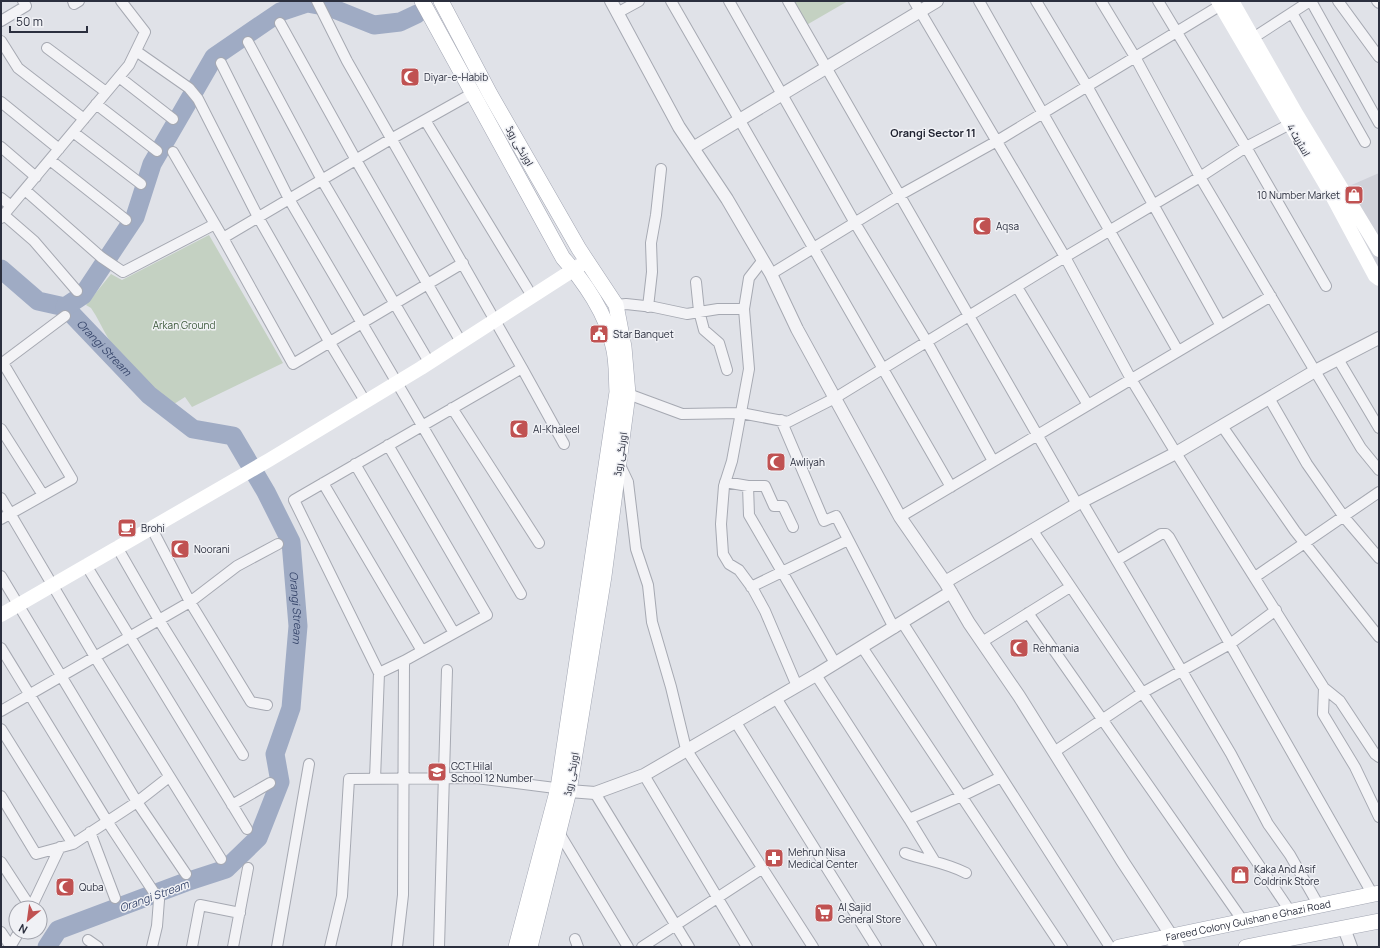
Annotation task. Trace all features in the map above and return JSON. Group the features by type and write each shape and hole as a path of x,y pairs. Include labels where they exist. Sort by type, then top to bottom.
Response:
{"main road":[{"name":"اورنگی روڈ","path":"422,1 568,263 605,320 614,346 617,392 558,831 530,947"},
{"name":"اورنگی روڈ","path":"441,1 490,94 587,261 616,305 624,347 628,394 604,576 563,789"},
{"name":"اسٹریٹ 4","path":"1224,2 1253,38 1297,115 1379,250"},
{"name":"اسٹریٹ 4","path":"1224,2 1375,276 1379,279"},
{"path":"1,615 269,460 397,382 532,296 568,263 587,261"},
{"path":"516,947 563,789"},
{"name":"Fareed Colony Gulshan e Ghazi Road","path":"1118,947 1169,942 1243,921 1376,894"},
{"path":"1246,947 1303,942 1344,928 1379,921"}],"street":[{"path":"1,21 26,6 23,1"},
{"path":"73,1 74,4 79,1"},
{"path":"77,291 34,241 3,216 129,65 145,32 121,1"},
{"path":"317,1 346,61 463,263 564,444"},
{"path":"611,1 679,127 727,199 771,274 796,329 900,517 948,587 982,642 1019,696 1160,919 1169,942"},
{"path":"617,13 639,1"},
{"path":"671,1 951,487"},
{"path":"729,1 855,223 927,342 993,461"},
{"path":"788,1 970,316 1037,436 1118,560 1230,754 1268,824 1290,854 1319,906"},
{"path":"693,148 827,68 918,6 937,1"},
{"path":"979,1 1044,112 1178,351"},
{"path":"1036,1 1087,86 1221,326"},
{"path":"1101,1 1134,57 1200,177 1270,296 1361,448 1379,470"},
{"path":"1158,1 1246,146 1326,286"},
{"path":"1253,38 1310,1 1379,123"},
{"path":"1338,1 1379,57"},
{"path":"771,274 900,195 997,141 1224,2"},
{"path":"918,6 1065,257 1131,379 1176,453 1324,688 1340,701 1375,754 1379,757"},
{"path":"1292,13 1366,142"},
{"path":"280,23 356,160 461,342"},
{"path":"1,42 18,68 84,119"},
{"path":"248,42 322,180 429,362"},
{"path":"47,48 106,92"},
{"path":"136,52 189,88 198,99 258,218 365,401"},
{"path":"221,63 290,199 397,382 421,426 521,594"},
{"path":"119,77 173,119"},
{"path":"223,238 391,139 473,93"},
{"path":"1,102 59,149"},
{"path":"96,104 156,151"},
{"path":"426,120 532,296"},
{"path":"628,394 682,414 741,413 788,422 835,398 1065,257 1200,177 1246,146 1290,124"},
{"path":"73,132 141,184"},
{"path":"1,147 36,177"},
{"path":"173,152 293,364 463,263"},
{"path":"50,160 126,220"},
{"path":"648,306 652,272 651,243 656,215 661,169"},
{"path":"25,190 101,257 123,272 215,224"},
{"path":"1,198 11,206"},
{"path":"763,260 749,278 744,309 749,369 732,461 725,482 721,524 723,554 729,564 739,570 765,611 797,686"},
{"path":"696,282 699,311 704,330 719,343 727,370"},
{"path":"1017,287 1088,405"},
{"path":"900,517 1270,296"},
{"path":"616,305 626,304 648,306 687,314 699,311 744,309"},
{"path":"1,519 72,479 2,363 65,316"},
{"path":"330,947 342,896 349,779 476,778 595,793 644,775 816,675 898,625 948,587 1033,531 1080,503 1176,453 1315,371 1379,338"},
{"path":"1338,359 1379,428"},
{"path":"375,779 379,673 294,500 522,368"},
{"path":"1269,398 1307,464 1344,517 1379,558"},
{"path":"452,408 539,544"},
{"path":"781,420 824,522 836,516 848,540 898,625 1001,777 1110,947"},
{"path":"1222,426 1306,544 1379,636"},
{"path":"1,429 42,495"},
{"path":"379,673 404,661 487,615 388,445"},
{"path":"619,463 628,482 636,549 648,585 652,622 671,687 686,750 813,947"},
{"path":"355,464 454,633"},
{"path":"725,482 748,486 765,486 774,506 783,506 793,527"},
{"path":"323,483 422,651"},
{"path":"748,486 749,515 835,663"},
{"path":"1255,577 1306,544 1379,492"},
{"path":"1,498 95,657 220,859"},
{"path":"151,527 190,602 251,702 267,705"},
{"path":"1033,531 1290,911"},
{"path":"1118,560 1161,534 1166,534 1376,894"},
{"path":"751,587 848,540"},
{"path":"1,710 190,602 237,566 278,544"},
{"path":"117,547 159,620 243,755"},
{"path":"86,565 246,829"},
{"path":"1,576 138,802 186,874"},
{"path":"982,642 1070,587"},
{"path":"1054,752 1142,693 1230,644 1276,610"},
{"path":"1028,613 1243,921"},
{"path":"862,647 1062,947"},
{"path":"1,648 107,821 159,900 157,926 152,947"},
{"path":"397,947 403,895 402,779 404,661"},
{"path":"439,947 447,670"},
{"path":"816,675 934,860"},
{"path":"1324,688 1323,714 1355,767 1379,817"},
{"path":"776,698 931,947"},
{"path":"735,721 876,947"},
{"path":"1,729 73,844"},
{"path":"277,947 309,764"},
{"path":"644,775 716,898 747,947"},
{"path":"1,796 36,854 73,844 138,802 169,776"},
{"path":"909,819 1001,777"},
{"path":"232,805 270,783"},
{"path":"595,793 689,947"},
{"path":"558,831 628,947"},
{"path":"90,832 115,898"},
{"path":"35,900 60,848"},
{"path":"905,853 920,859 934,860 966,874"},
{"path":"1,862 26,900"},
{"path":"233,947 248,868"},
{"path":"642,947 675,924 763,868"},
{"path":"192,947 200,905 240,913"},
{"path":"1344,928 1351,947"},
{"path":"1,932 10,947"},
{"path":"88,940 98,947"}],"shaded area":[{"path":"1379,173 1379,276 1331,194"}],"green space":[{"path":"788,1 848,1 803,27"},
{"name":"Arkan Ground","path":"209,235 283,363 192,407 185,397 174,404 155,391 137,375 121,357 91,308 86,305 111,274 122,280"}],"waterway":[{"path":"65,307 83,295 135,217 152,164 214,57 280,12 307,3 329,7 374,25 400,22 417,14"},
{"name":"Orangi Stream","path":"1,269 38,301 65,307 149,395 193,429 233,436 266,492 291,542 298,626 291,708 275,754 280,782 258,838 226,869 186,882 58,930 47,947"}],"place":[{"name":"Diyar-e-Habib","path":"410,77"},
{"name":"10 Number Market","path":"1354,195"},
{"name":"Aqsa","path":"982,226"},
{"name":"Star Banquet","path":"599,334"},
{"name":"Al-Khaleel","path":"519,429"},
{"name":"Awliyah","path":"776,462"},
{"name":"Brohi","path":"127,528"},
{"name":"Noorani","path":"180,549"},
{"name":"Rehmania","path":"1019,648"},
{"name":"GCT Hilal School 12 Number","path":"437,772"},
{"name":"Mehrun Nisa Medical Center","path":"774,858"},
{"name":"Kaka And Asif Coldrink Store","path":"1240,875"},
{"name":"Quba","path":"65,887"},
{"name":"Al Sajid General Store","path":"824,913"}],"district":[{"name":"Orangi Sector 11","path":"933,133"}]}
